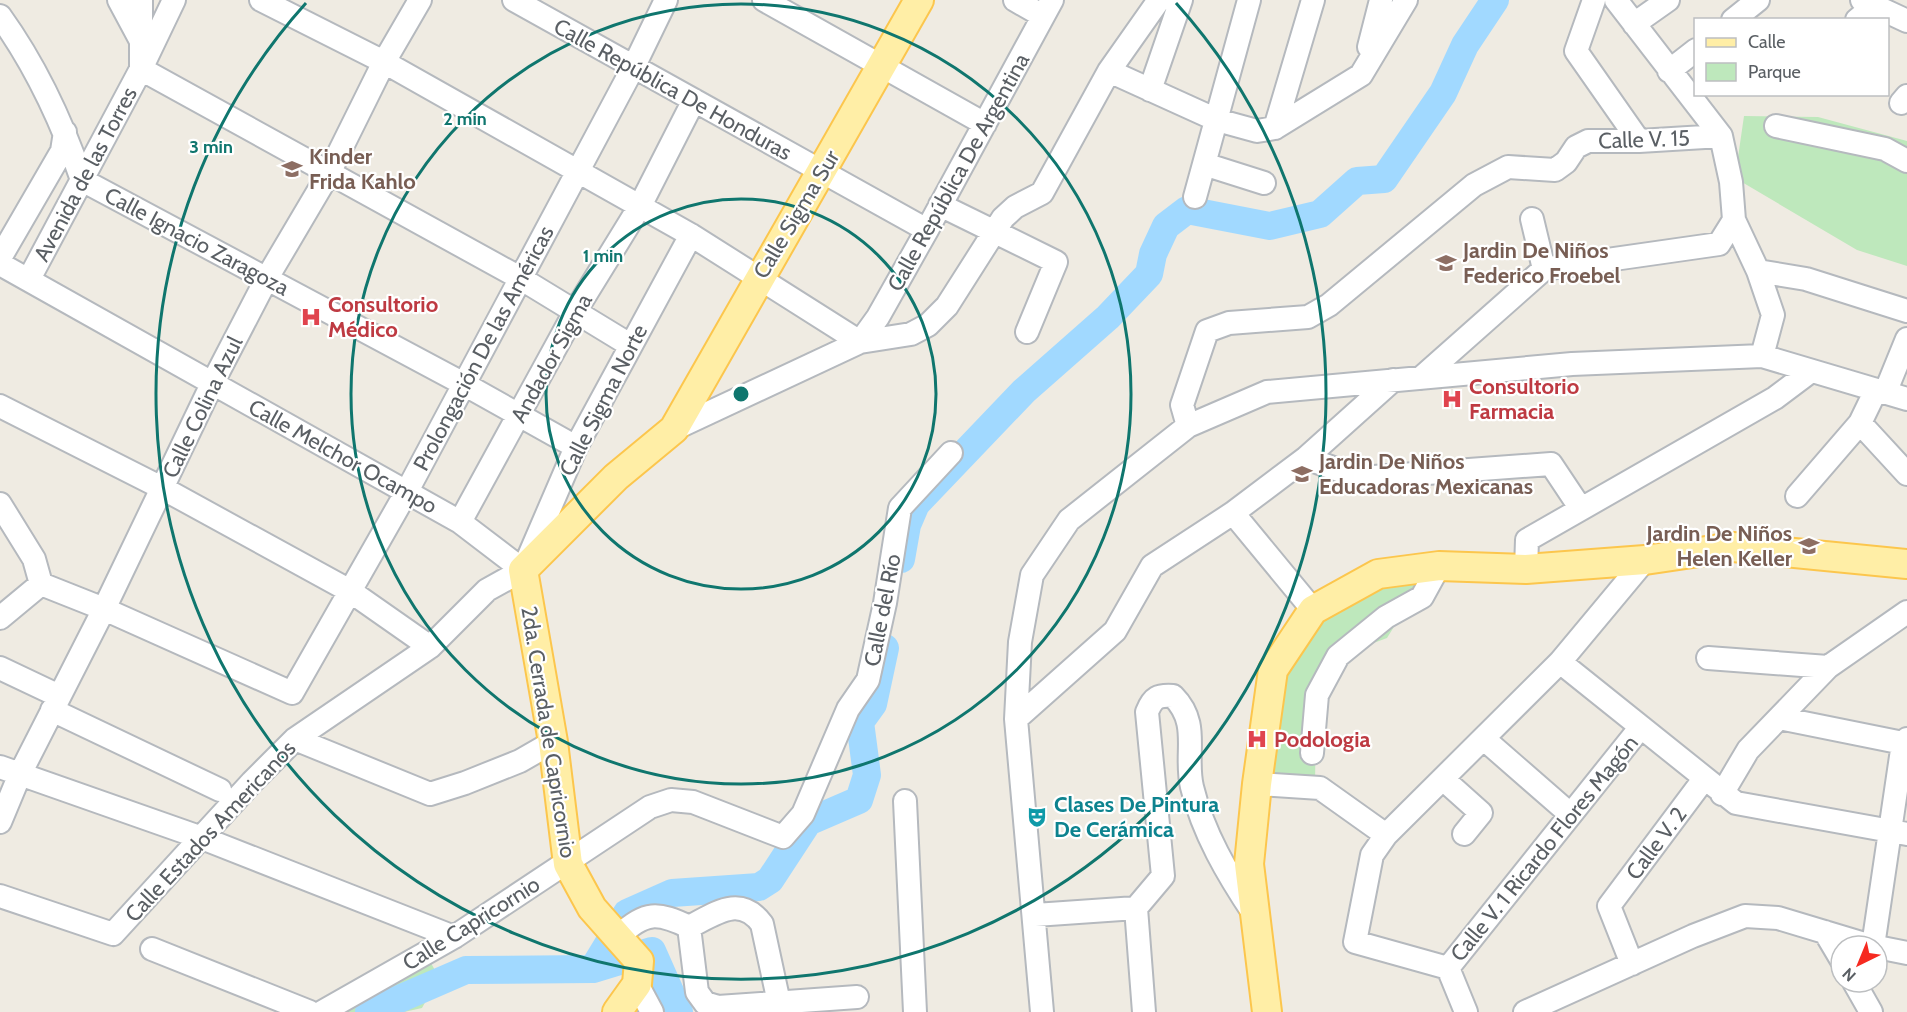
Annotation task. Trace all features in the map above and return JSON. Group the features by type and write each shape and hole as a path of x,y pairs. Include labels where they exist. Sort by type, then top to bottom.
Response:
{"main road":[{"name":"Calle Sigma Sur","path":"674,429 759,276 883,67 919,0"},
{"name":"Calle Estados Americanos","path":"523,570 616,477 674,429"},
{"path":"1267,1012 1249,864 1257,784 1273,670 1313,610 1378,574 1439,566 1526,569 1645,560 1733,547 1907,564"},
{"name":"2da. Cerrada de Capricornio","path":"523,570 553,742 567,864 592,908 619,936 638,973"},
{"path":"615,1011 638,973"}],"street":[{"path":"118,0 142,43"},
{"name":"Avenida de las Torres","path":"141,0 141,69"},
{"name":"Avenida de las Torres","path":"29,279 141,69 174,0"},
{"path":"261,0 384,62 577,173 691,235 860,342"},
{"name":"Calle Colina Azul","path":"0,822 10,771 56,703 104,609 213,382 267,278 329,173 384,62 420,0"},
{"name":"Calle República De Honduras","path":"514,0 927,230"},
{"name":"Prolongación De las Américas","path":"104,609 292,693 406,493 462,383 634,66 666,0"},
{"path":"764,0 985,124"},
{"path":"1015,0 1048,8"},
{"name":"Calle Estados Americanos","path":"674,429 860,342 911,334 928,325 947,306 1003,218 1015,207 1042,193 1108,71 1159,0"},
{"path":"1150,90 1181,0"},
{"path":"1195,197 1249,0"},
{"path":"1275,128 1313,0"},
{"path":"1361,75 1381,0"},
{"path":"1108,71 1217,120 1257,131 1275,128 1361,75 1406,0"},
{"path":"1594,0 1576,51 1639,141"},
{"path":"1616,0 1721,136 1731,182 1734,220 1758,271 1773,315 1762,356"},
{"path":"1634,24 1668,0"},
{"path":"1736,18 1758,0"},
{"path":"1858,18 1869,2 1907,21"},
{"name":"Calle República De Argentina","path":"860,342 878,317 927,230 1048,8"},
{"name":"Calle Ignacio Zaragoza","path":"0,16 19,43 65,132 82,180 462,383 576,447"},
{"path":"1669,71 1694,51"},
{"path":"141,69 520,278 576,310 630,345"},
{"name":"Andador Sigma","path":"460,522 576,310 640,206 694,100"},
{"path":"1776,126 1885,149 1907,161"},
{"name":"Avenida de las Torres","path":"0,258 62,151 65,132"},
{"name":"Calle V. 15","path":"1188,426 1182,405 1207,331 1229,323 1308,317 1329,305 1474,185 1508,167 1555,170 1566,162 1576,147 1588,141 1639,141 1721,136"},
{"path":"1204,164 1264,183"},
{"path":"940,205 994,234 1056,262 1027,332"},
{"path":"1532,219 1544,269"},
{"path":"1421,378 1544,269 1719,244 1734,220"},
{"name":"Calle Sigma Norte","path":"523,570 576,447 691,235"},
{"name":"Calle Melchor Ocampo","path":"0,264 460,522 523,570"},
{"path":"1758,271 1806,279 1907,311"},
{"path":"1797,496 1860,423 1881,392 1907,339"},
{"path":"1042,1012 1016,719 1020,642 1032,575 1069,520 1188,426 1267,392 1572,364 1762,356 1907,399"},
{"path":"1526,569 1527,540 1775,398 1811,371"},
{"path":"1016,719 1115,631 1152,566 1233,513 1306,458 1393,380"},
{"path":"0,406 162,488 350,591 430,647"},
{"path":"1860,423 1907,474"},
{"name":"Calle del Río","path":"783,837 803,814 848,709 868,680 885,603 900,508 951,453"},
{"path":"1306,458 1360,478 1551,465 1581,509"},
{"path":"0,504 34,559 41,584"},
{"path":"1233,513 1313,610"},
{"path":"1466,1012 1449,968 1355,942 1372,855 1386,836 1560,662 1645,560"},
{"path":"1312,753 1317,695 1338,656 1386,617 1422,597 1439,566"},
{"name":"Calle Estados Americanos","path":"0,896 112,934 252,782 295,739 430,647 487,590 523,570"},
{"path":"41,584 104,609"},
{"path":"0,618 41,584"},
{"path":"1722,794 1748,750 1828,667 1907,612"},
{"path":"1708,658 1828,667"},
{"path":"1560,662 1736,803 1898,832"},
{"path":"0,668 56,703 220,790"},
{"path":"1035,915 1136,908 1164,876 1147,712 1152,700 1160,695 1173,696 1183,706 1189,718 1191,786 1220,863 1254,914"},
{"path":"1779,718 1905,741 1898,832 1876,934"},
{"name":"Calle V. 1 Ricardo Flores Magón","path":"1449,968 1640,728"},
{"path":"295,739 430,794 520,761 553,742"},
{"path":"1484,739 1570,814"},
{"path":"10,771 202,838 454,937"},
{"path":"1443,779 1481,813 1464,834"},
{"name":"Calle V. 2","path":"1632,964 1608,906 1704,779"},
{"path":"1257,784 1320,788 1386,836"},
{"name":"Calle Capricornio","path":"322,1012 454,937 650,807 671,800 693,802 783,837"},
{"path":"905,801 915,1012"},
{"path":"688,927 727,909 746,908 762,924 780,1007"},
{"path":"1136,908 1144,1012"},
{"path":"619,936 634,922 650,916 668,917 688,927"},
{"path":"1525,1012 1693,936 1745,916 1778,918 1832,934"},
{"path":"688,927 697,992 705,1003 718,1007 780,1007 857,997"},
{"path":"1825,932 1829,939"},
{"path":"152,949 310,1012"},
{"path":"1889,949 1907,953"},
{"path":"638,973 652,1012"},
{"path":"1861,994 1871,1012"}],"green space":[{"path":"1744,116 1818,117 1907,141 1907,266 1857,250 1735,178"},
{"path":"1377,578 1423,580 1387,638 1360,648 1338,667 1316,710 1315,786 1259,782 1274,674 1321,619"},
{"path":"427,956 446,990 428,997 422,1008 404,1012 325,1012"}],"waterway":[{"path":"901,559 907,525 916,504 1024,391 1108,317 1149,274 1153,254 1166,226 1187,210 1270,226 1320,214 1357,181 1384,179 1443,93 1465,45 1495,0"},
{"path":"593,969 627,913 672,893 759,887 770,880 808,822 859,800 867,775 860,722 873,704 885,648"},
{"path":"369,1012 466,970 593,969 652,951 679,1012"}],"place":[{"name":"Kinder Frida Kahlo","path":"292,169"},
{"name":"Jardin De Niños Federico Froebel","path":"1446,263"},
{"name":"Consultorio Médico","path":"311,317"},
{"name":"Consultorio Farmacia","path":"1452,399"},
{"name":"Jardin De Niños Educadoras Mexicanas","path":"1302,474"},
{"name":"Jardin De Niños Helen Keller","path":"1809,546"},
{"name":"Podologia","path":"1257,739"},
{"name":"Clases De Pintura De Cerámica","path":"1037,817"}]}
